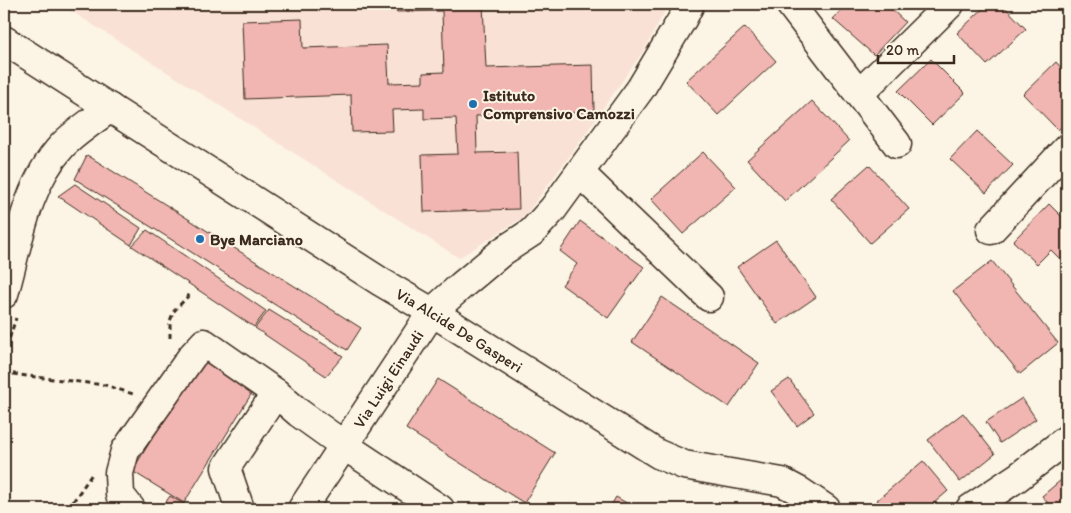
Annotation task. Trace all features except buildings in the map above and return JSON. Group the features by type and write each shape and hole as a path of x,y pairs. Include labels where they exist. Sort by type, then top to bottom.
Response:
{"street":[{"name":"Via Luigi Einaudi","path":"302,509 432,312 503,251 532,232 552,209 641,88 690,4"},
{"path":"790,4 860,93 897,144"},
{"path":"860,93 950,4"},
{"name":"Via Alcide De Gasperi","path":"4,40 381,282 658,454 684,465 782,482 826,509"},
{"path":"4,294 28,208 41,176 62,145 110,108"},
{"path":"991,230 1067,148"},
{"path":"580,173 708,297"},
{"path":"131,509 120,495 119,473 125,451 192,356 204,344 276,393 299,413 345,446"},
{"path":"240,509 226,468 276,393"},
{"path":"970,509 1018,476 1067,438"},
{"name":"Via Luigi Einaudi","path":"345,446 440,509"}],"path":[{"path":"4,372 105,385 140,397"}],"shaded area":[{"path":"60,4 669,4 644,50 572,153 524,217 459,258"}],"place":[{"name":"Istituto Comprensivo Camozzi","path":"473,104"},
{"name":"Bye Marciano","path":"200,239"}]}
